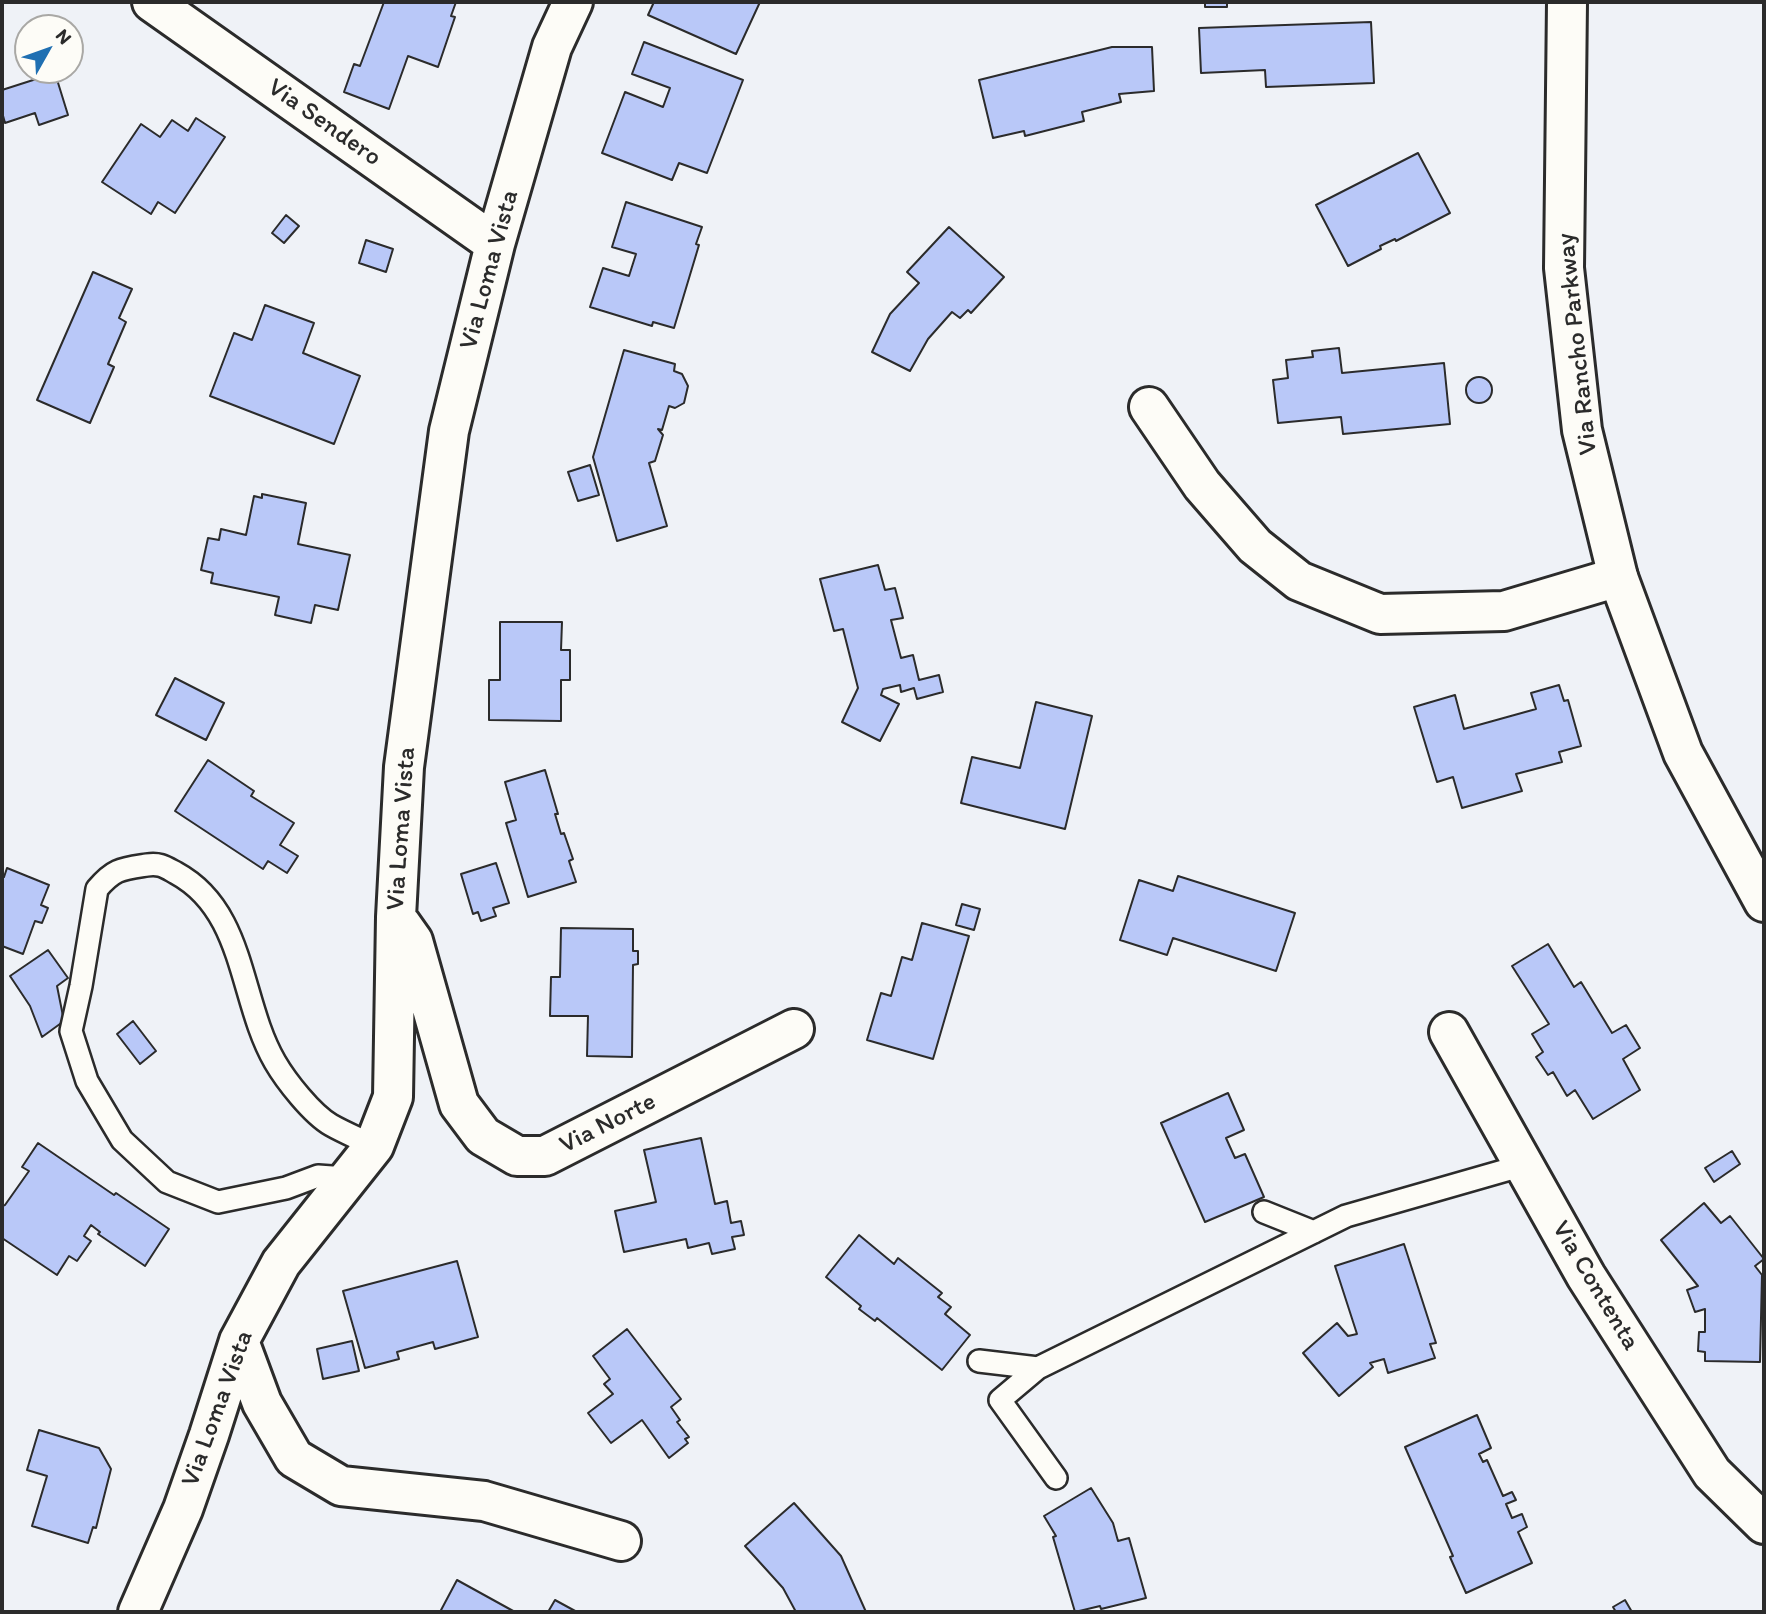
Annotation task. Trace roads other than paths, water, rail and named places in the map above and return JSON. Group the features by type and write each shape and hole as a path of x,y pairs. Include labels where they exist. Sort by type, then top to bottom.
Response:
{"street":[{"name":"Via Sendero","path":"152,2 495,244"},
{"name":"Via Loma Vista","path":"138,1612 183,1508 239,1341 281,1262 374,1146 393,1097 396,917 404,767 450,431 495,244 552,47 573,2"},
{"name":"Via Rancho Parkway","path":"1567,2 1564,268 1583,430 1618,577 1683,753 1764,902"},
{"path":"1149,407 1202,485 1255,545 1299,581 1381,614 1504,611 1618,577"},
{"name":"Via Norte","path":"396,917 413,941 459,1104 483,1136 517,1156 545,1156 794,1029"},
{"name":"Via Contenta","path":"1449,1032 1586,1276 1712,1473 1764,1524"},
{"path":"239,1341 262,1403 294,1458 341,1486 484,1501 621,1541"}],"lane":[{"path":"345,1182 318,1176 286,1188 218,1202 167,1182 122,1140 87,1080 71,1031 97,889 107,877 117,869 158,864 190,881 214,904 233,940 261,1034 291,1086 328,1123 374,1146"},
{"path":"1056,1478 1000,1401 1038,1368 1346,1216 1524,1166"},
{"path":"1264,1212 1314,1232"},
{"path":"979,1361 1038,1368"}]}
